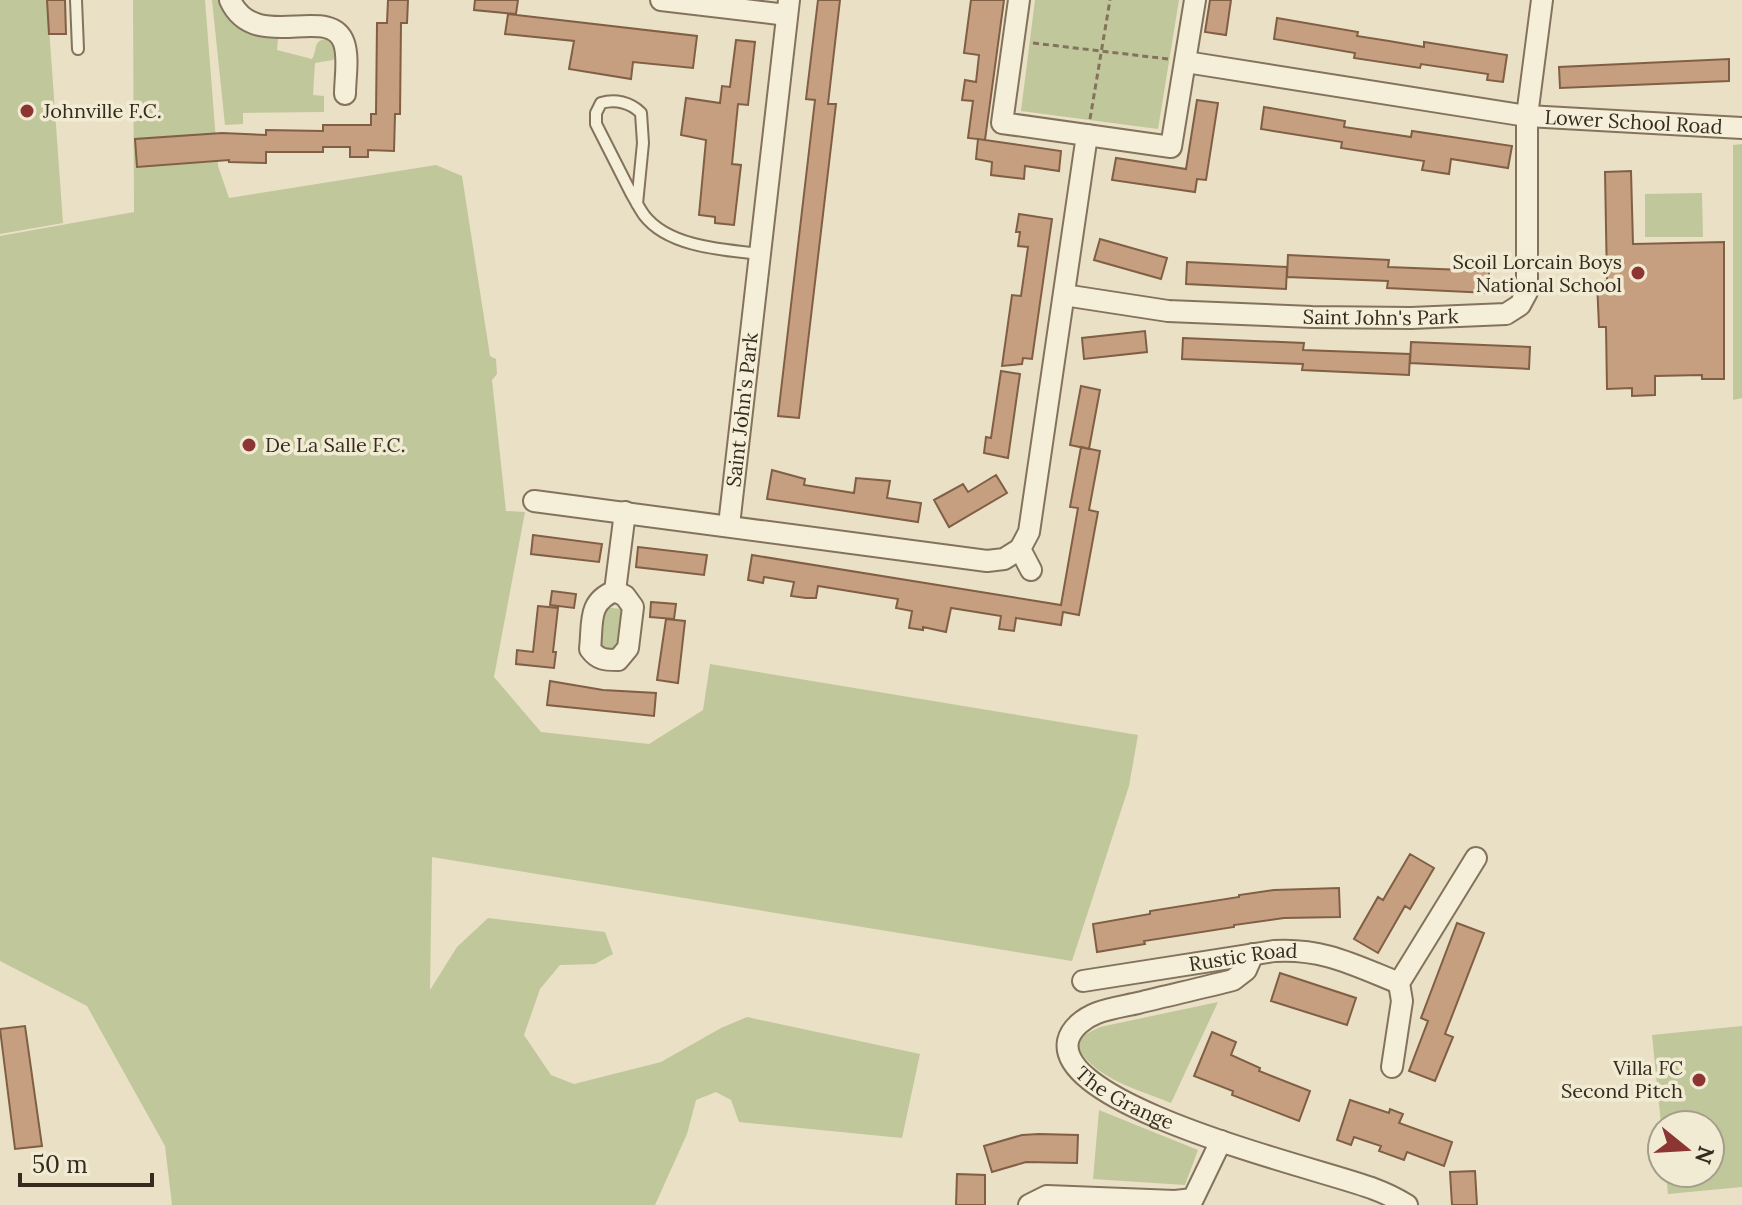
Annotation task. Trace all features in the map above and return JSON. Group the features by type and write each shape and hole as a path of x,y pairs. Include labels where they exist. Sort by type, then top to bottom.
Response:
{"street":[{"path":"230,0 236,14 247,23 326,27 340,34 345,47 345,94"},
{"path":"661,0 788,8"},
{"path":"1019,0 1002,123 1171,147 1195,0"},
{"name":"Lower School Road","path":"1506,314 1520,305 1527,292 1527,116 1542,0"},
{"name":"Saint John's Park","path":"729,525 788,8"},
{"path":"1186,62 1527,116"},
{"name":"Lower School Road","path":"1527,116 1742,128"},
{"path":"534,501 987,561 1004,559 1020,549 1029,532 1087,135"},
{"name":"Saint John's Park","path":"1064,295 1168,311 1411,318 1506,314"},
{"path":"615,591 625,512"},
{"path":"1020,549 1031,570"},
{"path":"1392,1067 1402,1001 1399,983 1476,858"},
{"name":"Rustic Road","path":"1083,981 1302,949 1333,956 1399,983"},
{"name":"The Grange","path":"1253,954 1246,970 1233,980 1096,1013 1073,1028 1067,1043 1069,1057 1075,1067 1103,1091 1151,1115 1221,1141 1374,1189 1407,1205"},
{"path":"1029,1205 1047,1196 1193,1202 1221,1141"}],"lane":[{"path":"76,0 78,49"},
{"path":"637,204 643,143 641,113 634,106 610,100 601,103 596,113 596,124 637,204 645,217 667,234 724,249 761,254"}],"path":[{"path":"1087,135 1110,0"},
{"path":"1013,41 1186,62"}],"green space":[{"name":"Johnville F.C.","path":"0,0 47,0 63,223 0,234"},
{"name":"De La Salle F.C.","path":"133,0 205,0 218,166 229,198 436,165 462,176 490,356 496,359 497,374 492,380 506,511 525,512 494,677 541,732 649,744 703,710 710,664 1138,735 1129,786 1072,961 432,857 430,990 457,947 488,918 605,932 613,954 595,964 560,965 540,989 524,1035 551,1075 574,1084 661,1062 747,1017 920,1054 902,1138 739,1122 731,1100 716,1092 696,1100 687,1134 655,1205 172,1205 165,1146 87,1006 0,961 0,236 134,212"},
{"path":"212,0 221,0 230,19 242,30 278,39 277,50 312,59 319,41 327,39 334,43 337,54 333,60 315,63 313,95 324,96 324,112 243,113 243,124 225,125"},
{"path":"1035,0 1179,0 1158,129 1021,111"},
{"path":"1742,144 1742,398 1733,400 1733,145"},
{"path":"1702,193 1703,237 1645,237 1645,194"},
{"path":"602,607 622,609 619,650 599,648"},
{"path":"1218,1002 1171,1103 1107,1076 1078,1048 1082,1036 1100,1027"},
{"name":"Villa FC Second Pitch","path":"1742,1026 1742,1187 1726,1189 1726,1109 1660,1109 1652,1035"},
{"path":"1099,1110 1198,1150 1185,1185 1093,1179"},
{"name":"Villa FC Second Pitch","path":"1668,1189 1721,1189 1668,1194"}],"building":[{"path":"47,0 65,0 66,34 49,34"},
{"path":"388,0 408,0 407,23 401,23 400,114 395,114 394,151 368,150 368,157 350,157 350,147 323,147 323,152 266,152 266,163 229,160 137,167 135,139 222,133 266,135 266,130 323,131 323,125 371,125 371,114 376,114 377,23 387,23"},
{"path":"475,0 518,0 516,14 474,10"},
{"path":"818,0 840,0 828,104 836,104 799,418 778,416 815,100 806,99"},
{"path":"971,0 1004,0 985,140 968,138 973,101 962,100 965,80 976,82 979,55 964,53"},
{"path":"1210,0 1231,0 1226,35 1205,32"},
{"path":"508,14 697,36 693,68 633,62 631,79 569,69 574,41 505,34"},
{"path":"1277,18 1424,47 1424,42 1507,55 1503,82 1487,80 1488,74 1354,58 1355,53 1274,39"},
{"path":"736,40 755,42 748,105 738,104 732,164 741,165 734,225 715,223 715,217 699,215 706,140 681,135 686,98 720,103 722,86 730,87"},
{"path":"1729,59 1729,81 1560,88 1559,67"},
{"path":"1197,100 1218,103 1206,180 1197,179 1195,192 1112,180 1116,158 1186,169"},
{"path":"1264,107 1345,121 1344,127 1411,137 1412,131 1512,146 1508,168 1451,159 1449,174 1422,170 1424,161 1341,148 1342,142 1261,129"},
{"path":"978,139 1061,151 1059,171 1025,166 1024,179 991,175 992,162 976,159"},
{"path":"1631,171 1633,244 1724,242 1724,379 1702,379 1702,375 1655,376 1655,395 1632,396 1632,388 1607,389 1606,327 1599,327 1597,281 1607,281 1605,172"},
{"path":"1019,214 1052,219 1032,359 1023,358 1022,364 1002,366 1012,295 1021,296 1028,247 1018,246 1020,232 1016,232"},
{"path":"1100,239 1167,258 1161,279 1094,260"},
{"path":"1288,255 1389,260 1388,267 1489,271 1488,293 1387,288 1388,281 1287,277"},
{"path":"1187,262 1287,267 1286,289 1186,284"},
{"path":"1145,331 1147,352 1084,359 1082,338"},
{"path":"1183,338 1304,343 1303,350 1410,354 1409,375 1302,370 1303,364 1182,359"},
{"path":"1411,342 1530,347 1529,369 1410,363"},
{"path":"1001,371 1020,374 1008,458 984,453 986,437 991,438"},
{"path":"1081,386 1100,390 1089,449 1070,445"},
{"path":"1081,447 1100,451 1089,510 1098,512 1079,615 1063,612 1061,625 1016,618 1014,631 999,629 1001,616 951,608 946,632 923,627 923,630 909,628 912,611 896,608 898,599 818,586 816,598 806,598 791,596 794,582 764,577 763,583 748,580 752,555 1061,605 1078,508 1070,507"},
{"path":"772,470 805,479 804,485 854,493 856,478 890,481 887,498 921,503 918,522 767,499"},
{"path":"996,475 1007,493 949,527 934,500 963,484 968,492"},
{"path":"533,535 602,544 599,562 531,554"},
{"path":"638,547 707,555 704,575 636,567"},
{"path":"552,591 576,594 574,608 550,605"},
{"path":"651,602 676,604 674,619 650,617"},
{"path":"538,606 558,608 554,668 516,664 517,650 533,652"},
{"path":"666,619 685,621 678,683 657,680"},
{"path":"550,681 603,690 656,693 654,716 547,705"},
{"path":"1410,854 1434,868 1410,909 1405,906 1378,953 1354,939 1378,897 1383,900"},
{"path":"1339,888 1340,917 1284,918 1234,925 1097,952 1093,924 1239,895 1274,890"},
{"path":"1457,923 1484,933 1445,1034 1453,1037 1435,1081 1409,1071 1428,1021 1421,1018"},
{"path":"1280,973 1356,998 1347,1025 1271,1001"},
{"path":"25,1026 42,1146 15,1149 0,1029"},
{"path":"1212,1032 1236,1042 1231,1055 1260,1068 1259,1071 1310,1091 1299,1121 1232,1095 1233,1091 1194,1076"},
{"path":"1350,1100 1389,1113 1390,1109 1403,1114 1399,1123 1452,1142 1444,1166 1407,1152 1404,1160 1379,1151 1381,1146 1354,1137 1351,1145 1337,1140"},
{"path":"1022,1135 1078,1135 1077,1163 1026,1162 992,1172 984,1146"},
{"path":"1475,1171 1477,1205 1452,1205 1450,1172"},
{"path":"957,1174 985,1175 985,1205 956,1205"}],"place":[{"name":"Johnville F.C.","path":"27,111"},
{"name":"Scoil Lorcain Boys National School","path":"1638,273"},
{"name":"De La Salle F.C.","path":"249,445"},
{"name":"Villa FC Second Pitch","path":"1699,1080"}]}
